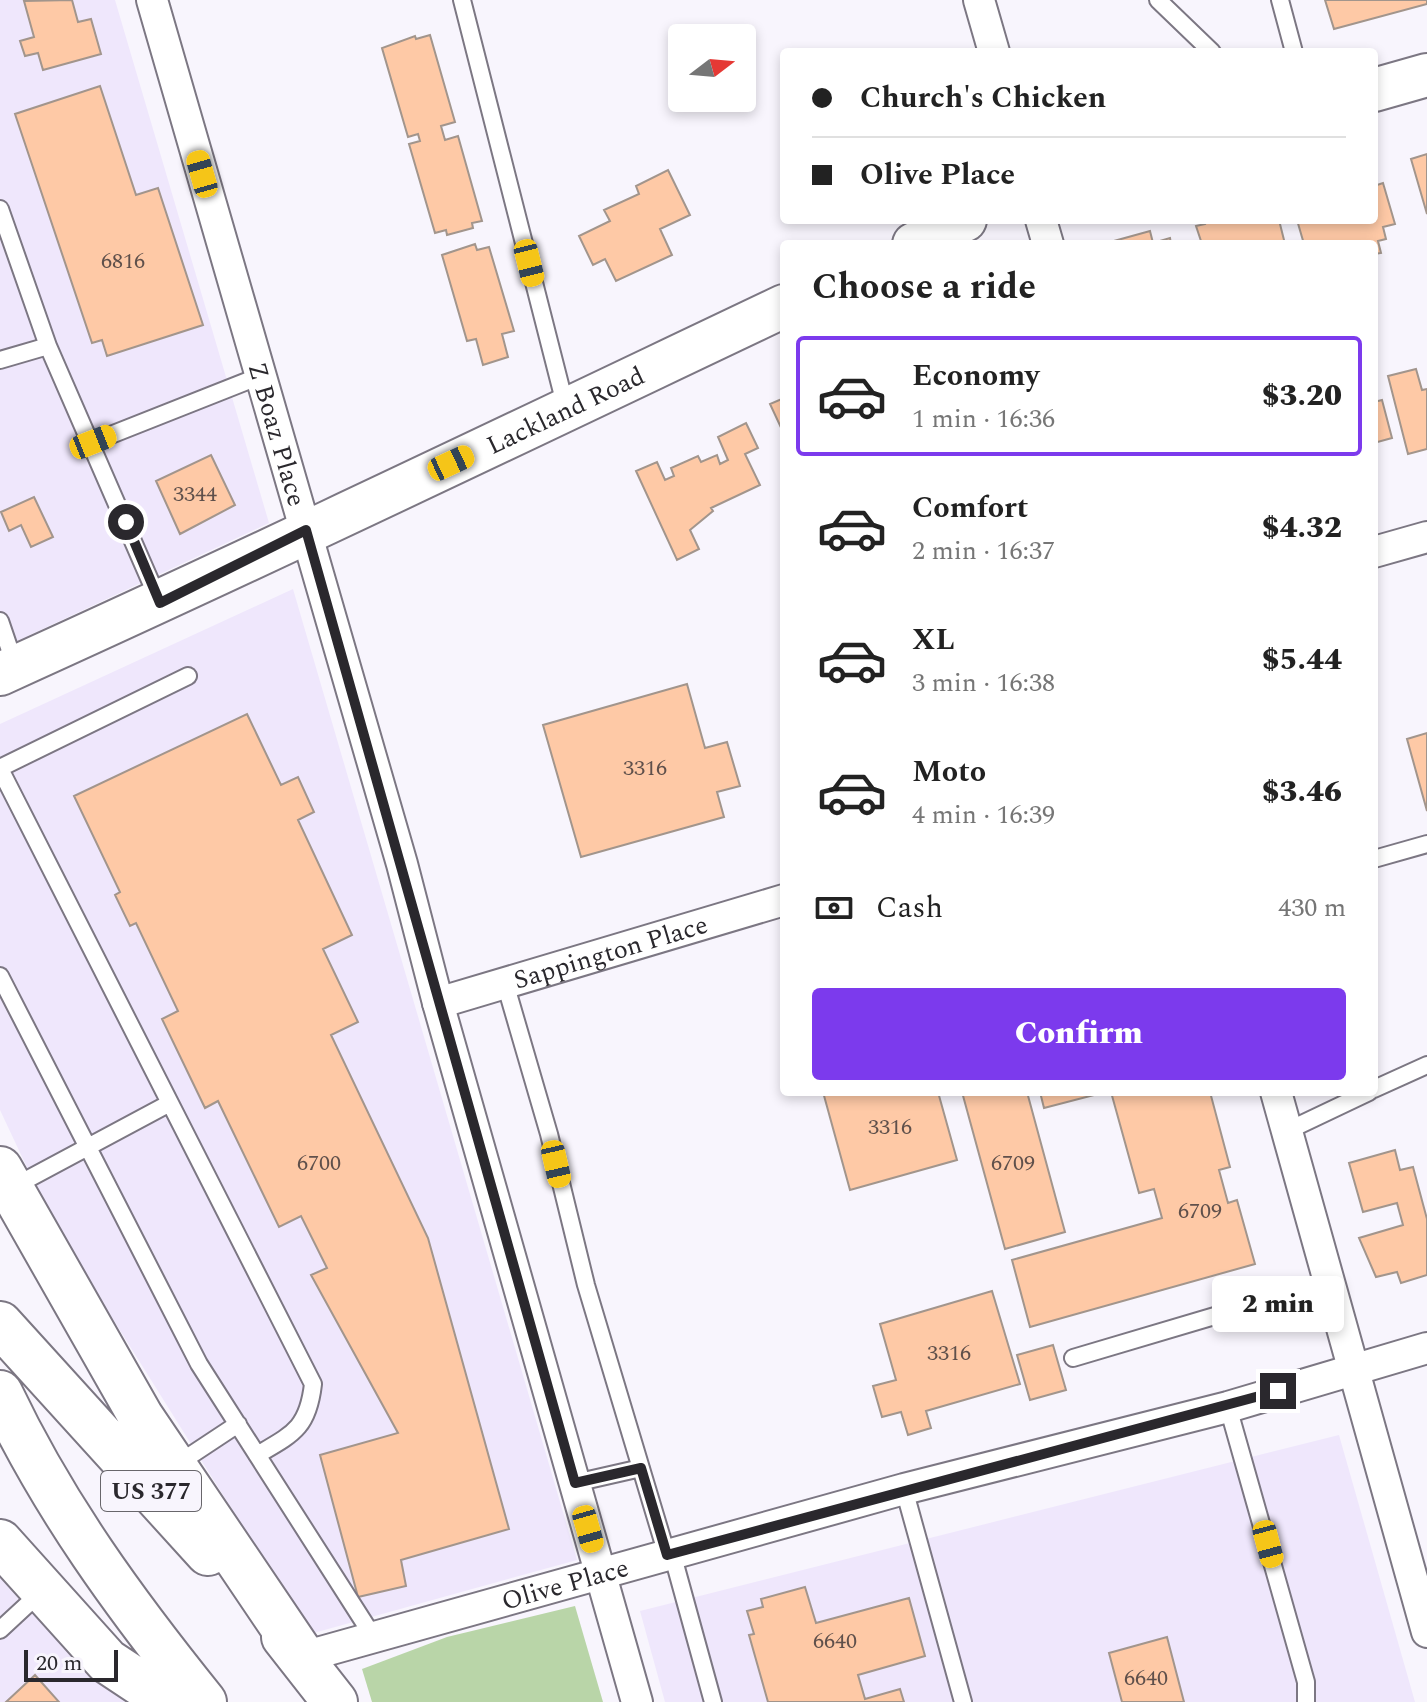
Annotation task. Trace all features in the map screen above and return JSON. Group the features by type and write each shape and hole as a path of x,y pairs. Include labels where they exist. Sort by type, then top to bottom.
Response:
{"main road":[{"path":"6,1178 141,1417 303,1657"},
{"name":"US 377","path":"0,1324 303,1657 335,1702"},
{"path":"0,1393 49,1485 106,1577 204,1702"},
{"path":"0,1542 107,1661 169,1702"}],"street":[{"name":"Z Boaz Place","path":"152,0 306,530 637,1702"},
{"path":"979,0 993,48"},
{"path":"1378,89 1427,75"},
{"path":"922,240 956,224"},
{"name":"Lackland Road","path":"8,671 160,603 306,530 780,308"},
{"path":"1378,551 1427,537"},
{"name":"Sappington Place","path":"438,1003 780,901"},
{"path":"1277,1096 1326,1283 1427,1632"},
{"name":"Olive Place","path":"303,1657 602,1576 669,1554 904,1489 1228,1407 1352,1367 1427,1348"}],"lane":[{"path":"462,0 567,410"},
{"path":"1158,0 1208,48"},
{"path":"1280,0 1293,48"},
{"path":"0,209 48,346 93,442 160,603"},
{"path":"0,360 48,346"},
{"path":"93,442 260,376"},
{"path":"0,621 8,671"},
{"path":"188,676 0,768 313,1384 310,1409 295,1433 257,1455"},
{"path":"1378,858 1427,844"},
{"path":"0,976 199,1364 374,1638"},
{"path":"505,983 549,1134 586,1285 713,1702"},
{"path":"1378,1088 1427,1065"},
{"path":"1287,1131 1360,1096"},
{"path":"6,1178 87,1146 170,1103"},
{"path":"1073,1358 1326,1283"},
{"path":"1228,1407 1306,1682 1306,1702"},
{"path":"175,1465 238,1424"},
{"path":"575,1483 641,1468"},
{"path":"904,1489 963,1702"},
{"path":"0,1630 43,1590"}],"shaded area":[{"path":"0,0 115,0 269,523 0,649"},
{"path":"293,589 577,1560 310,1634 54,1225 0,1110 0,724"},
{"path":"1339,1435 1415,1702 665,1702 640,1611"},
{"path":"0,1564 125,1702 0,1702"}],"green space":[{"path":"575,1606 603,1702 372,1702 362,1669 447,1637"}],"building":[{"path":"72,0 78,22 91,19 101,54 43,70 38,53 25,56 20,41 34,37 24,1"},
{"path":"1325,0 1427,0 1427,4 1334,29"},
{"path":"430,35 455,122 441,126 445,140 458,136 482,221 472,223 473,228 447,235 446,230 435,233 409,144 420,141 418,134 408,137 382,48 415,36 416,39"},
{"path":"100,86 136,195 158,188 203,325 107,356 102,340 92,343 15,114"},
{"path":"1427,154 1427,214 1411,159"},
{"path":"668,170 690,215 660,229 672,255 616,281 605,259 593,265 579,236 610,221 604,210 639,194 636,186"},
{"path":"1383,183 1395,224 1383,227 1386,239 1303,240 1298,224 1378,224 1378,185"},
{"path":"1280,224 1284,240 1201,240 1196,226"},
{"path":"1150,231 1152,240 1117,240"},
{"path":"475,244 477,250 489,247 514,331 502,334 508,357 483,365 476,339 467,341 442,255"},
{"path":"1416,369 1422,390 1427,389 1427,449 1408,454 1388,376"},
{"path":"780,400 780,425 770,404"},
{"path":"1382,400 1392,438 1378,442 1378,401"},
{"path":"746,423 758,448 745,454 760,485 711,508 713,511 690,530 699,549 677,560 636,471 657,462 665,480 674,476 671,468 698,456 701,462 717,455 720,464 728,460 718,437"},
{"path":"211,455 235,505 180,534 156,481"},
{"path":"34,497 53,537 31,547 21,525 9,531 1,512"},
{"path":"687,684 705,748 727,742 740,786 717,792 724,817 581,857 543,725"},
{"path":"247,714 281,785 298,777 314,812 298,820 352,935 323,949 358,1022 331,1035 428,1238 509,1529 401,1560 406,1586 358,1597 320,1455 398,1433 311,1275 327,1268 301,1216 279,1227 218,1101 205,1108 162,1019 178,1011 136,923 130,926 115,895 120,892 74,796"},
{"path":"1427,733 1427,811 1407,739"},
{"path":"824,1096 939,1096 957,1160 850,1190"},
{"path":"963,1096 1028,1096 1065,1232 1005,1249"},
{"path":"1041,1096 1090,1096 1044,1108"},
{"path":"1112,1096 1211,1096 1230,1167 1219,1170 1228,1203 1237,1200 1255,1264 1030,1327 1012,1260 1162,1218 1154,1189 1139,1193"},
{"path":"1395,1150 1400,1170 1413,1167 1427,1219 1427,1275 1401,1283 1397,1272 1376,1277 1359,1238 1403,1225 1397,1203 1363,1212 1349,1163"},
{"path":"992,1291 1020,1384 926,1411 931,1428 908,1435 901,1412 882,1417 873,1386 896,1380 880,1324"},
{"path":"1053,1345 1066,1390 1030,1400 1017,1355"},
{"path":"805,1587 816,1623 909,1598 925,1656 858,1675 865,1699 900,1689 904,1702 768,1702 749,1635 754,1634 747,1611 763,1607 761,1599"},
{"path":"1167,1637 1184,1702 1122,1702 1109,1653"},
{"path":"35,1675 59,1702 6,1702"}],"route":[{"path":"126,522 160,603 306,530 575,1483 641,1468 667,1555 904,1489 1228,1407 1278,1391"}]}
